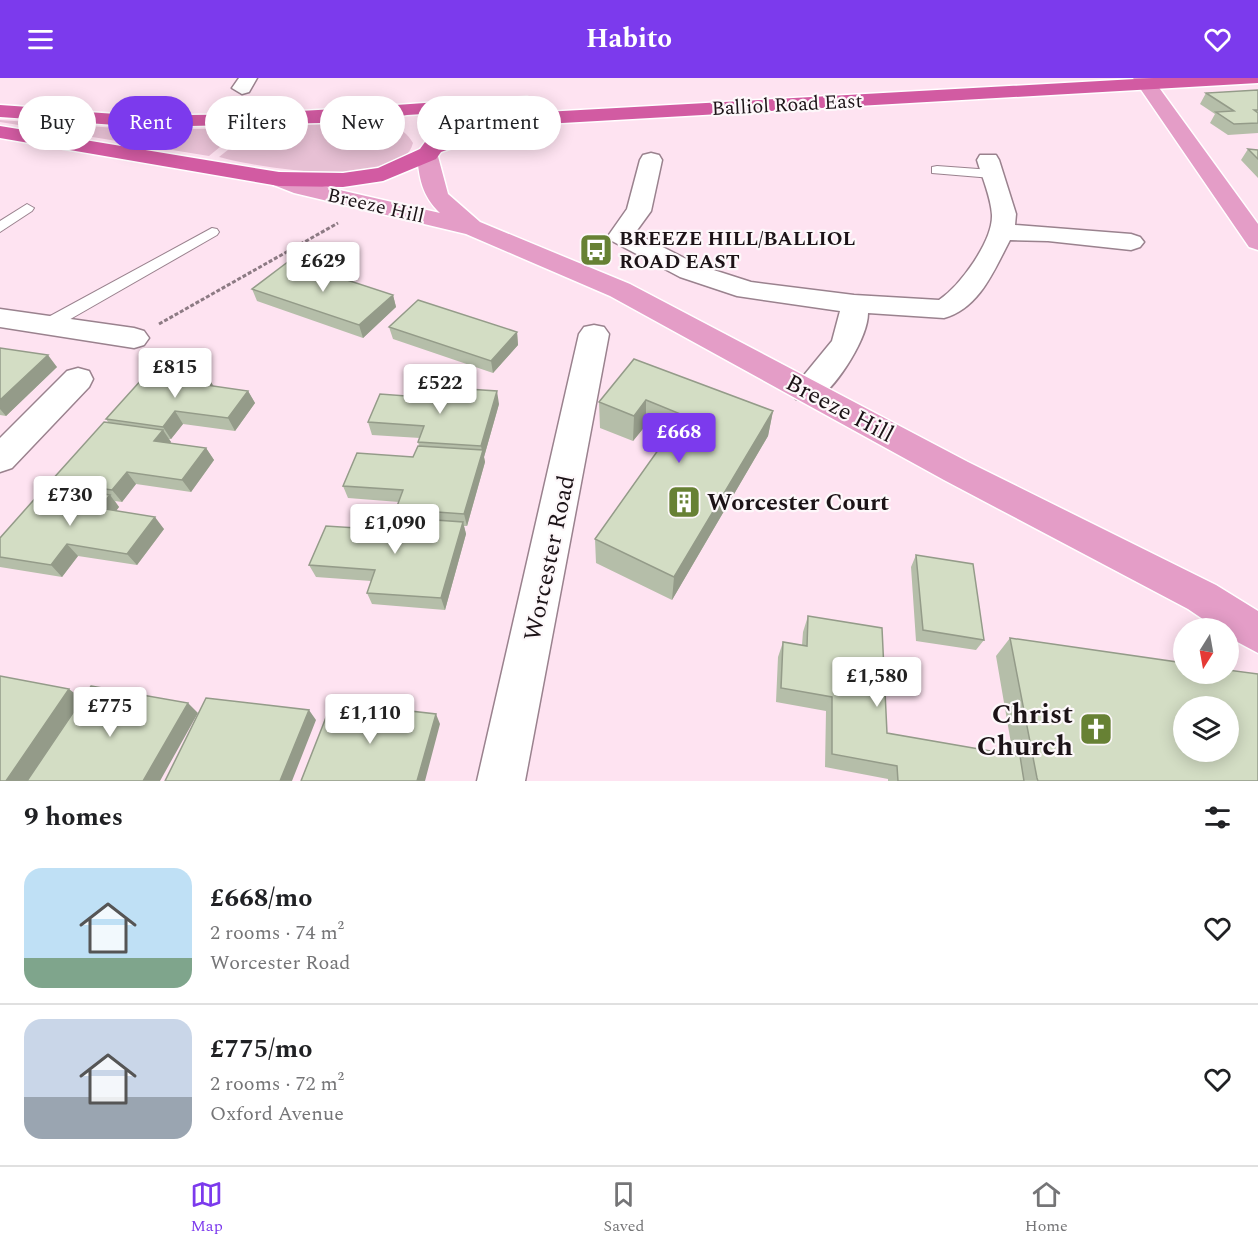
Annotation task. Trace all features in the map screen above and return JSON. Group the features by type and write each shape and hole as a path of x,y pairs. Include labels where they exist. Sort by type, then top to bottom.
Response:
{"highway":[{"name":"Balliol Road East","path":"405,109 1034,78"},
{"name":"Balliol Road East","path":"561,117 1144,81 1254,78"},
{"path":"0,111 145,121 320,117"},
{"name":"Breeze Hill","path":"0,132 279,179 343,180 382,174 431,150"}],"main road":[{"path":"1144,81 1258,242"},
{"name":"Breeze Hill","path":"431,150 430,183 442,203 474,228"},
{"name":"Breeze Hill","path":"279,179 302,188 474,228 621,290 1094,543 1202,597 1258,634"},
{"name":"Breeze Hill","path":"1202,597 1258,614"}],"street":[{"path":"651,160 639,211 625,227 621,236 689,271 747,290 854,304 945,309 972,286 1002,232 1004,214 990,167"},
{"path":"1002,232 1048,233 1131,242"},
{"path":"807,391 846,347 855,319 854,304"},
{"path":"0,318 134,338"},
{"name":"Worcester Road","path":"501,781 594,334"},
{"path":"0,459 78,379"}],"lane":[{"path":"937,170 990,167"},
{"path":"0,228 27,208"},
{"path":"47,325 212,232"}],"path":[{"path":"134,338 345,218"}],"shaded area":[{"path":"0,120 18,121 18,125 0,122"},
{"path":"308,124 320,124 320,150 405,150 405,134 413,143 403,158 383,167 356,172 293,170 219,157 228,150 308,150"},
{"path":"96,127 108,127 108,140 96,138"},
{"path":"193,129 205,129 205,150 216,150 209,156 172,150 193,150"}],"building":[{"path":"1258,90 1258,110 1254,110 1258,113 1258,123 1234,124 1216,112 1234,111 1206,93"},
{"path":"1248,149 1258,150 1258,159"},
{"path":"289,261 393,295 359,325 252,289"},
{"path":"418,300 517,332 491,361 389,327"},
{"path":"0,348 48,355 0,400"},
{"name":"Worcester Court","path":"634,359 773,411 674,577 595,539 683,415 646,400 634,416 599,402"},
{"path":"152,368 207,375 199,384 248,391 228,418 175,411 163,427 106,419"},
{"path":"437,387 497,391 481,446 418,442 424,426 368,422 380,394 433,398"},
{"path":"104,422 163,430 154,441 206,448 182,480 127,472 112,490 51,481"},
{"path":"418,446 483,450 464,514 396,509 403,490 343,486 357,453 413,457"},
{"path":"47,485 110,495 99,508 155,517 127,554 67,544 51,565 0,557 0,538"},
{"path":"393,517 463,522 441,598 367,593 375,570 309,565 326,526 388,530"},
{"path":"916,555 973,564 984,640 923,630"},
{"path":"808,616 882,628 887,733 1020,756 1024,781 898,781 897,766 832,754 832,697 781,688 783,642 807,646"},
{"name":"Christ Church","path":"1010,638 1173,661 1173,684 1239,684 1239,671 1258,674 1258,781 1038,781"},
{"path":"0,676 69,689 6,781 0,781"},
{"path":"91,686 188,703 143,781 27,781"},
{"path":"206,698 309,710 280,781 165,781"},
{"path":"332,702 436,714 417,781 301,781"}],"place":[{"name":"BREEZE HILL/BALLIOL ROAD EAST","path":"596,250"},
{"name":"Worcester Court","path":"684,502"},
{"name":"Christ Church","path":"1096,729"}]}
